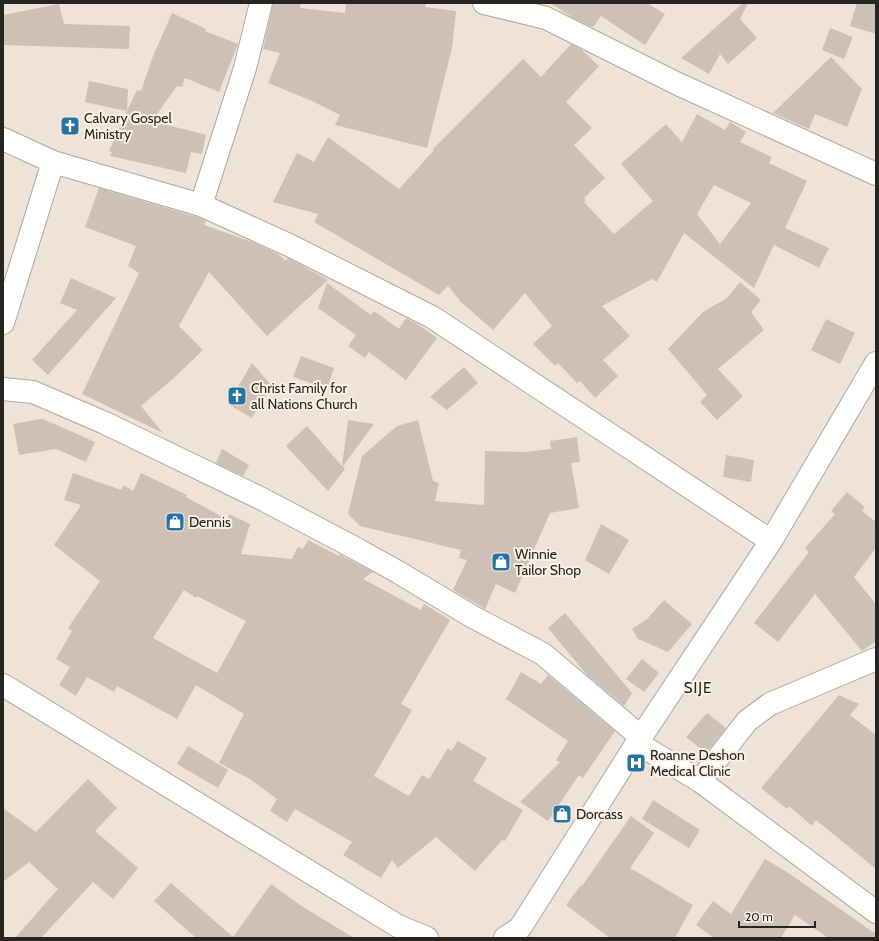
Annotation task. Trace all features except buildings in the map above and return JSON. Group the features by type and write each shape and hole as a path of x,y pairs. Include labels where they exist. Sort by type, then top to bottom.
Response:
{"street":[{"path":"201,205 245,68 261,3"},
{"path":"484,3 546,18 680,85 876,174"},
{"path":"3,139 53,162 201,205 289,245 432,317 771,541"},
{"path":"3,323 53,162"},
{"path":"504,938 520,928 639,740 771,541 876,363"},
{"path":"3,389 33,392 105,423 262,499 353,547 468,614 543,654 639,740 700,780 876,912"},
{"path":"700,780 747,721 770,704 876,659"},
{"path":"3,685 398,926 427,938"}],"place":[{"name":"Calvary Gospel Ministry","path":"70,126"},
{"name":"Christ Family for all Nations Church","path":"237,396"},
{"name":"Dennis","path":"175,522"},
{"name":"Winnie Tailor Shop","path":"501,562"},
{"name":"Roanne Deshon Medical Clinic","path":"636,763"},
{"name":"Dorcass","path":"562,814"}],"district":[{"name":"SIJE","path":"698,688"}]}
